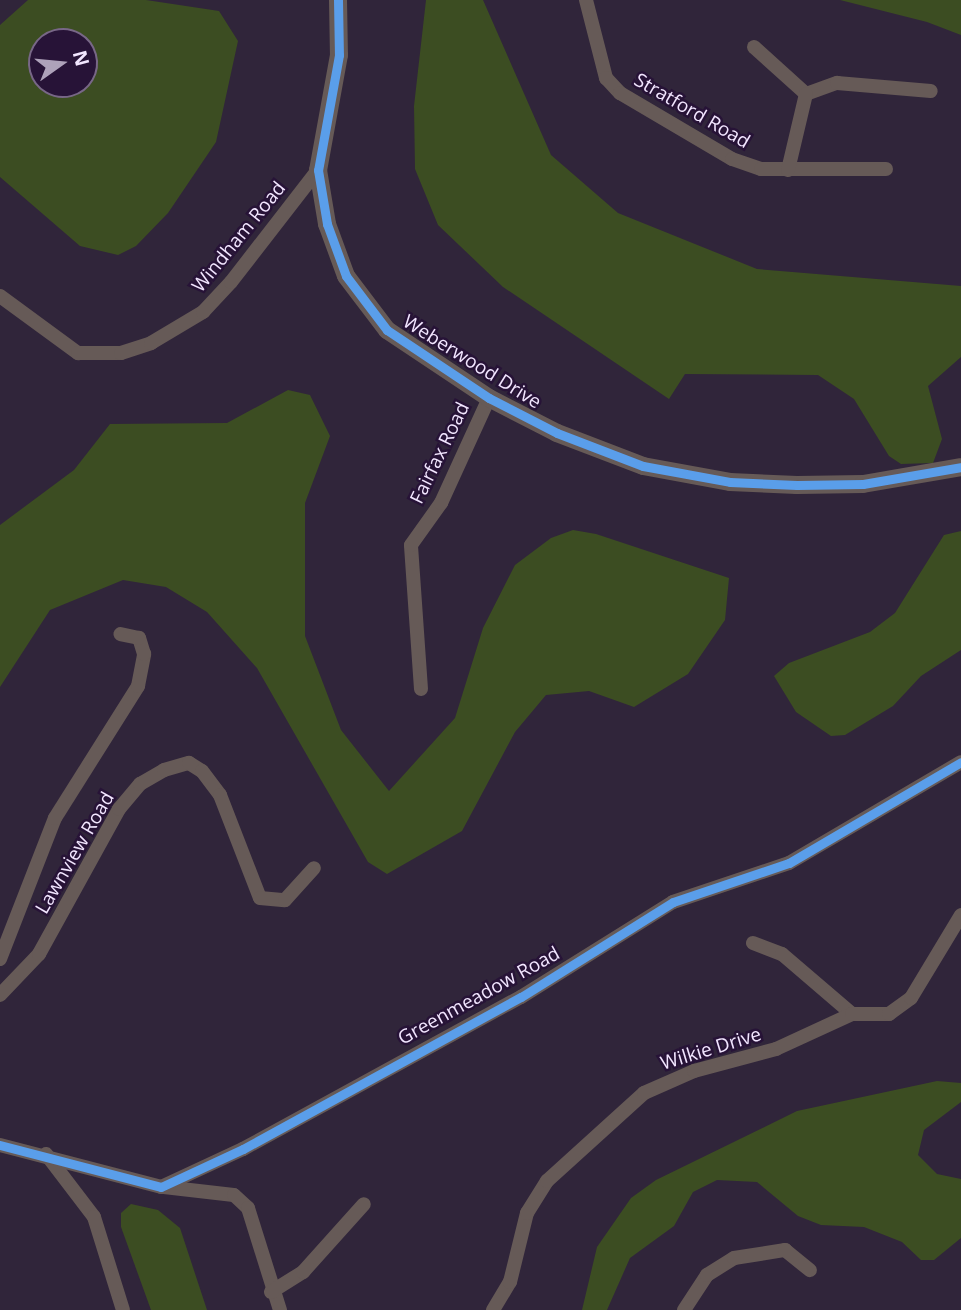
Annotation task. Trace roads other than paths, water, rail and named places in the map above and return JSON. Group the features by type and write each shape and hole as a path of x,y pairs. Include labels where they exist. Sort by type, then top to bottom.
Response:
{"street":[{"name":"Weberwood Drive","path":"338,0 340,55 318,170 327,224 346,276 387,330 489,398 557,433 643,466 730,482 863,484 961,467"},
{"name":"Stratford Road","path":"586,0 596,55 621,93 732,159 788,170 886,169"},
{"path":"754,47 806,94"},
{"path":"806,94 837,83 931,91"},
{"path":"788,170 806,94"},
{"name":"Windham Road","path":"0,296 78,353 121,354 151,343 203,312 231,282 318,170"},
{"name":"Fairfax Road","path":"421,689 411,545 441,503 489,398"},
{"name":"Lawnview Road","path":"0,959 55,818 138,686 145,654 139,638 120,634"},
{"name":"Greenmeadow Road","path":"161,1187 243,1149 521,997 673,902 789,863 961,761"},
{"name":"Lawnview Road","path":"0,995 39,954 119,809 139,784 164,770 189,763 202,771 220,795 260,898 285,900 314,868"},
{"name":"Wilkie Drive","path":"493,1310 510,1282 527,1213 547,1181 644,1093 694,1071 776,1049 852,1014 889,1014 911,998 961,915"},
{"path":"753,943 782,954 852,1014"},
{"path":"0,1144 46,1154 161,1187 234,1195 248,1208 271,1292 280,1310"},
{"path":"46,1154 94,1217 123,1310"},
{"path":"271,1292 303,1272 364,1204"},
{"path":"684,1310 707,1275 734,1258 785,1250 810,1270"}]}
